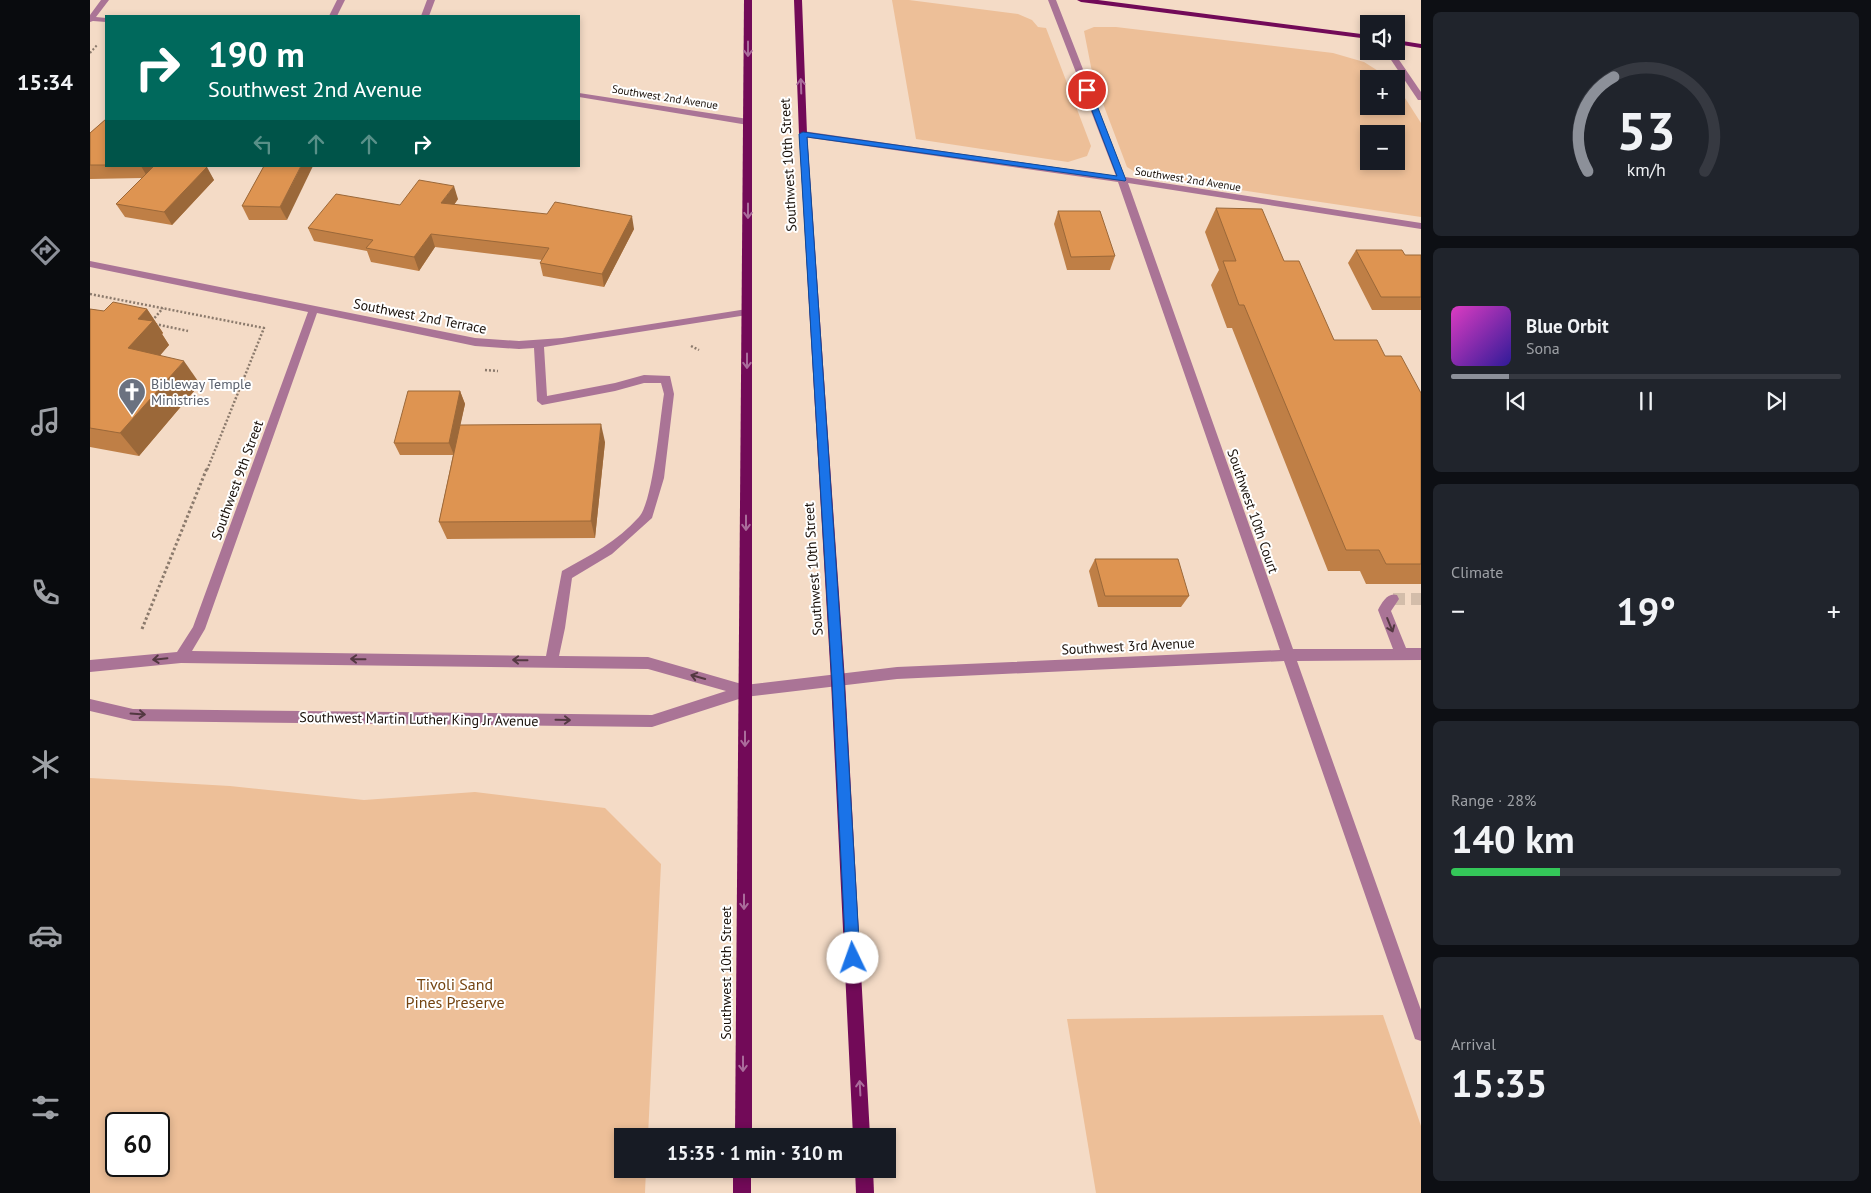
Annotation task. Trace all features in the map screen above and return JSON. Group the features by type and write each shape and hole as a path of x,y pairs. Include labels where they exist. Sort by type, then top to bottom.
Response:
{"main road":[{"name":"Southwest 10th Street","path":"743,1128 748,0"},
{"name":"Southwest 10th Street","path":"798,0 803,134 838,681 862,1128"},
{"path":"1080,0 1360,37"},
{"path":"1405,42 1421,44"},
{"path":"742,1178 742,1193"},
{"path":"864,1178 865,1193"}],"street":[{"path":"91,19 105,0"},
{"path":"334,15 341,0"},
{"path":"425,15 431,0"},
{"name":"Southwest 10th Court","path":"1052,0 1122,180 1421,1033"},
{"path":"91,19 105,20"},
{"path":"1395,60 1421,98"},
{"name":"Southwest 2nd Avenue","path":"580,95 748,122"},
{"name":"Southwest 2nd Avenue","path":"803,134 1421,226"},
{"name":"Southwest 2nd Terrace","path":"90,264 475,342 519,345 562,342 747,312"},
{"name":"Southwest 9th Street","path":"181,657 199,629 314,309"},
{"path":"539,344 542,400 615,387 644,379 666,379 669,394 658,478 646,518 608,551 566,575 559,628 552,660"},
{"path":"1393,599 1384,610 1402,654"},
{"name":"Southwest 3rd Avenue","path":"838,681 898,673 1287,655 1421,654"},
{"name":"Southwest Martin Luther King Jr Avenue","path":"90,666 181,657 552,660 648,663 745,691"},
{"name":"Southwest Martin Luther King Jr Avenue","path":"90,705 133,715 652,721 745,691 838,681"}],"path":[{"path":"90,294 264,328 142,629"},
{"path":"163,308 150,324 188,331"}],"green space":[{"path":"892,0 909,0 1018,14 1032,20 1038,27 1046,28 1091,146 1087,156 1068,162 916,139"},
{"path":"1094,27 1116,27 1333,53 1364,62 1377,70 1360,70 1360,115 1405,115 1405,98 1421,123 1421,217 1140,175 1127,167 1093,77 1084,31"},
{"name":"Tivoli Sand Pines Preserve","path":"90,778 230,786 364,800 475,792 605,808 661,864 648,1128 614,1128 614,1178 646,1178 645,1193 90,1193"},
{"path":"1383,1015 1421,1126 1421,1193 1096,1193 1067,1019"}],"building":[{"path":"105,120 105,165 90,165 90,133"},
{"path":"153,167 207,167 164,212 116,204"},
{"path":"263,167 300,167 280,207 242,206"},
{"path":"419,180 454,186 441,203 547,214 555,202 632,216 602,274 540,263 549,248 431,234 414,257 366,248 373,240 308,228 336,194 400,205"},
{"path":"1216,208 1262,209 1284,261 1299,261 1334,340 1377,340 1385,356 1401,356 1421,393 1421,564 1386,564 1379,550 1346,550 1244,305 1239,305 1223,261 1236,261"},
{"path":"1058,211 1100,211 1115,256 1071,257"},
{"path":"1356,250 1402,250 1405,255 1421,255 1421,297 1381,297"},
{"path":"113,302 147,309 138,319 153,321 128,348 184,361 120,433 90,428 90,309 104,311"},
{"path":"408,391 460,391 449,443 394,443"},
{"path":"601,424 591,521 439,522 460,425"},
{"path":"1095,559 1178,559 1189,596 1105,596"}],"tunnel":[{"path":"1393,599 1421,599"}],"place":[{"name":"Bibleway Temple Ministries","path":"132,416"}],"route":[{"path":"853,958 838,681 803,134 1122,180 1087,90"}]}
